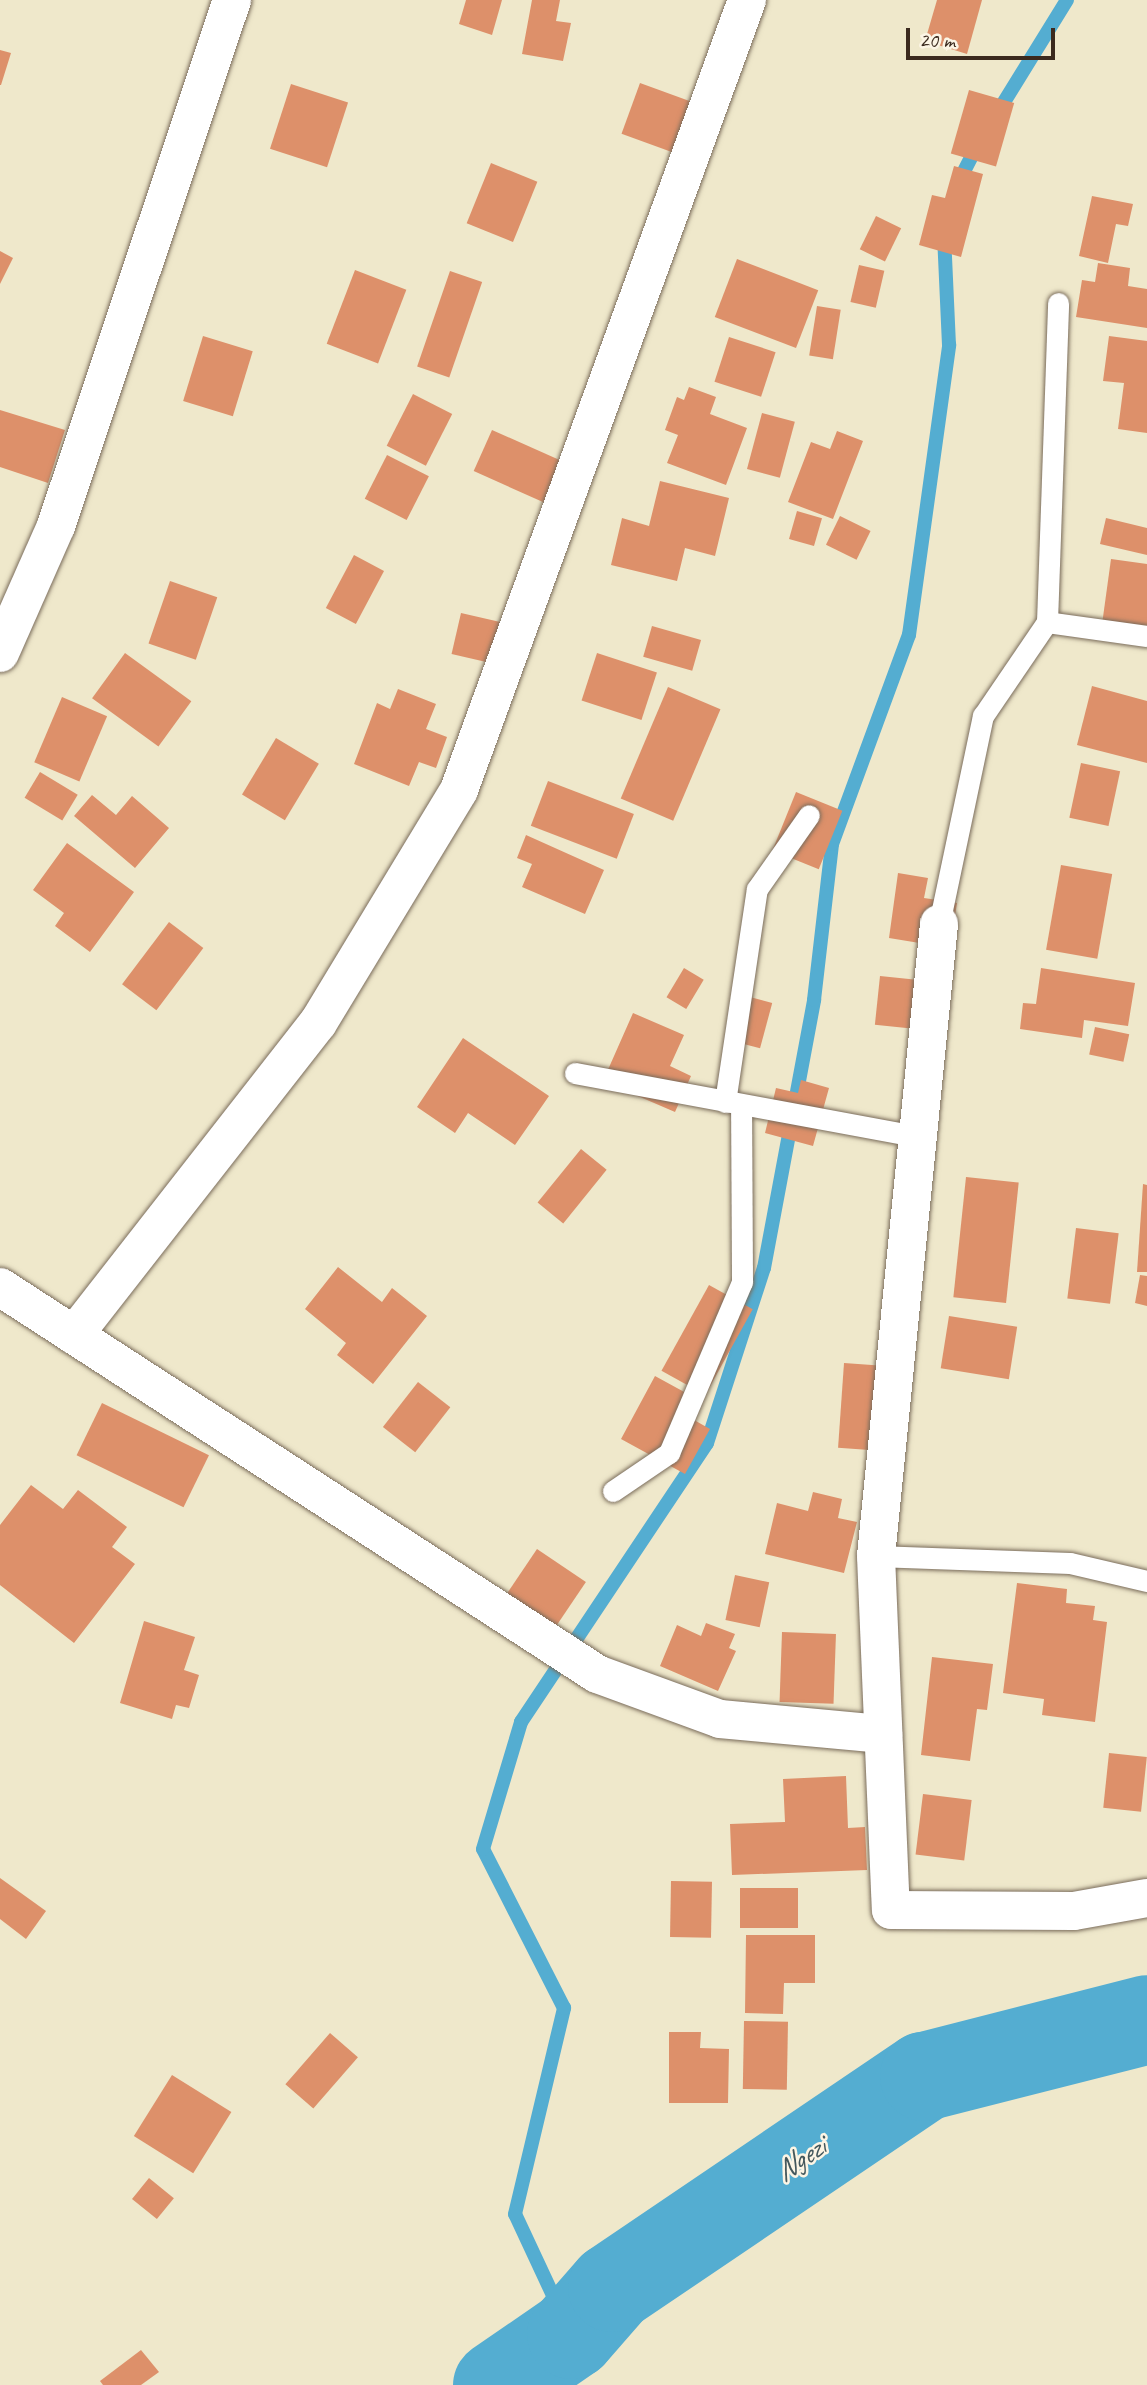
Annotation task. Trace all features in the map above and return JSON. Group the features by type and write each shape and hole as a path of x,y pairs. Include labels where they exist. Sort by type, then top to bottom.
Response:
{"street":[{"path":"0,653 56,526 232,0"},
{"path":"74,1335 318,1023 459,790 747,0"},
{"path":"939,924 876,1556 891,1910 1074,1911 1147,1898"},
{"path":"4,1301 74,1335 597,1674 720,1719 883,1734"}],"lane":[{"path":"939,924 983,716 1046,622 1058,303"},
{"path":"1046,622 1147,636"},
{"path":"612,1491 669,1453 742,1282 733,1104 757,889 809,814"},
{"path":"575,1073 778,1113 916,1136"},
{"path":"876,1556 1070,1563 1147,1581"}],"building":[{"path":"466,0 502,0 492,35 459,24"},
{"path":"532,0 560,0 556,21 571,23 563,61 522,54"},
{"path":"937,0 982,0 967,54 925,41"},
{"path":"0,50 11,53 1,85 0,85"},
{"path":"640,83 711,109 693,160 622,134"},
{"path":"291,84 348,103 327,167 270,149"},
{"path":"969,90 1014,103 996,166 951,153"},
{"path":"491,163 537,182 513,242 467,223"},
{"path":"954,166 983,174 961,257 919,245 932,195 945,198"},
{"path":"1092,196 1133,204 1128,226 1116,224 1108,263 1079,256"},
{"path":"876,216 901,228 885,262 860,249"},
{"path":"0,251 13,258 0,284"},
{"path":"737,259 818,290 796,348 715,317"},
{"path":"1098,263 1130,268 1128,286 1147,289 1147,328 1076,317 1082,280 1095,282"},
{"path":"859,265 884,271 876,308 850,302"},
{"path":"355,270 406,290 378,363 327,344"},
{"path":"450,271 482,282 449,378 417,366"},
{"path":"817,306 841,310 833,359 809,355"},
{"path":"203,336 253,351 233,416 183,401"},
{"path":"1109,336 1147,341 1147,433 1118,429 1124,383 1103,381"},
{"path":"729,337 776,352 761,397 714,382"},
{"path":"689,387 716,397 710,414 747,428 726,485 667,463 678,435 665,430 677,397 684,400"},
{"path":"413,394 452,414 426,466 387,446"},
{"path":"0,410 65,430 48,483 0,467"},
{"path":"762,413 795,422 780,478 747,469"},
{"path":"492,430 562,461 544,502 474,471"},
{"path":"837,431 863,441 833,519 788,502 811,442 830,449"},
{"path":"387,455 429,476 407,520 365,499"},
{"path":"660,481 729,498 715,556 685,548 677,581 611,565 622,518 649,526"},
{"path":"797,511 822,518 814,546 789,539"},
{"path":"840,516 871,531 857,560 826,545"},
{"path":"1106,518 1147,528 1147,555 1100,544"},
{"path":"354,555 384,571 356,624 326,608"},
{"path":"1111,559 1147,564 1147,645 1100,639"},
{"path":"170,581 217,597 196,660 149,643"},
{"path":"461,613 518,626 509,667 452,654"},
{"path":"652,626 701,640 692,671 643,657"},
{"path":"125,653 191,701 158,747 92,698"},
{"path":"597,653 657,672 641,720 582,701"},
{"path":"1092,686 1147,701 1147,763 1077,745"},
{"path":"668,687 720,709 673,821 621,798"},
{"path":"398,689 436,704 426,729 447,737 436,768 419,762 409,786 354,764 377,703 390,709"},
{"path":"62,697 107,716 79,782 34,762"},
{"path":"276,738 319,764 285,820 242,795"},
{"path":"1081,763 1120,771 1108,826 1069,818"},
{"path":"40,772 78,795 62,820 25,798"},
{"path":"548,781 634,814 617,859 531,826"},
{"path":"796,792 842,811 819,869 772,850"},
{"path":"92,795 116,815 132,796 169,828 135,868 74,816"},
{"path":"526,835 604,870 585,914 522,887 532,864 517,858"},
{"path":"67,843 134,892 90,952 55,926 64,913 33,890"},
{"path":"1061,865 1112,874 1097,959 1046,950"},
{"path":"898,873 928,878 924,898 957,903 950,948 889,938"},
{"path":"169,922 203,948 156,1010 122,984"},
{"path":"684,968 704,980 686,1009 666,997"},
{"path":"1041,968 1135,983 1128,1026 1084,1020 1082,1038 1020,1029 1023,1003 1036,1004"},
{"path":"880,976 936,982 931,1031 875,1025"},
{"path":"750,997 772,1003 760,1048 738,1042"},
{"path":"633,1013 684,1035 670,1066 691,1076 675,1112 603,1081"},
{"path":"1095,1027 1129,1034 1123,1062 1089,1054"},
{"path":"463,1038 549,1096 515,1145 468,1113 455,1133 417,1107"},
{"path":"801,1080 829,1088 813,1146 765,1133 776,1088 798,1093"},
{"path":"581,1149 607,1170 563,1223 538,1203"},
{"path":"966,1177 1019,1183 1006,1303 953,1297"},
{"path":"1143,1184 1147,1185 1147,1272 1137,1272"},
{"path":"1076,1228 1119,1233 1110,1304 1067,1298"},
{"path":"338,1267 382,1302 392,1288 427,1316 373,1384 337,1355 346,1343 305,1309"},
{"path":"1140,1275 1147,1276 1147,1306 1135,1303"},
{"path":"709,1285 753,1309 705,1395 661,1371"},
{"path":"949,1316 1017,1327 1009,1379 941,1368"},
{"path":"844,1363 886,1366 880,1451 838,1448"},
{"path":"655,1376 697,1399 687,1416 710,1429 685,1474 621,1439"},
{"path":"418,1382 450,1407 415,1452 383,1427"},
{"path":"102,1403 209,1455 184,1507 77,1455"},
{"path":"31,1485 63,1509 78,1490 127,1527 112,1547 135,1564 74,1643 0,1585 0,1525"},
{"path":"813,1492 842,1499 838,1518 857,1522 844,1573 765,1554 777,1503 808,1511"},
{"path":"537,1549 586,1582 556,1627 507,1594"},
{"path":"735,1575 769,1582 760,1627 725,1620"},
{"path":"1017,1583 1067,1589 1066,1603 1095,1606 1093,1620 1107,1622 1095,1722 1042,1715 1044,1699 1003,1693"},
{"path":"144,1621 195,1637 184,1670 199,1675 189,1708 176,1705 172,1719 120,1703"},
{"path":"706,1623 735,1634 729,1648 736,1651 718,1691 660,1666 677,1625 701,1636"},
{"path":"782,1632 836,1634 834,1704 780,1702"},
{"path":"932,1657 993,1664 987,1710 977,1709 970,1761 921,1755"},
{"path":"1109,1753 1147,1757 1141,1812 1103,1808"},
{"path":"846,1776 848,1828 865,1827 867,1870 732,1875 730,1824 785,1822 783,1779"},
{"path":"923,1794 972,1800 964,1861 916,1855"},
{"path":"0,1878 46,1911 26,1939 0,1919"},
{"path":"671,1881 712,1882 711,1938 670,1937"},
{"path":"740,1888 798,1888 798,1928 740,1928"},
{"path":"746,1935 815,1935 815,1983 784,1983 783,2014 745,2013"},
{"path":"744,2021 788,2022 787,2090 743,2089"},
{"path":"669,2032 701,2032 700,2048 729,2049 728,2103 669,2103"},
{"path":"330,2033 358,2057 313,2109 285,2084"},
{"path":"172,2075 231,2112 193,2173 134,2136"},
{"path":"149,2178 174,2198 157,2219 132,2199"},
{"path":"141,2350 159,2372 141,2385 103,2385 100,2381"}],"waterway":[{"path":"996,115 1067,0"},
{"path":"957,185 978,144"},
{"path":"571,2334 515,2214 564,2008 483,1849 521,1722 707,1443 764,1268 814,1000 832,844 909,635 949,345 944,235"},
{"name":"Ngezi","path":"497,2385 571,2334 612,2287 924,2076 1147,2019"}]}
